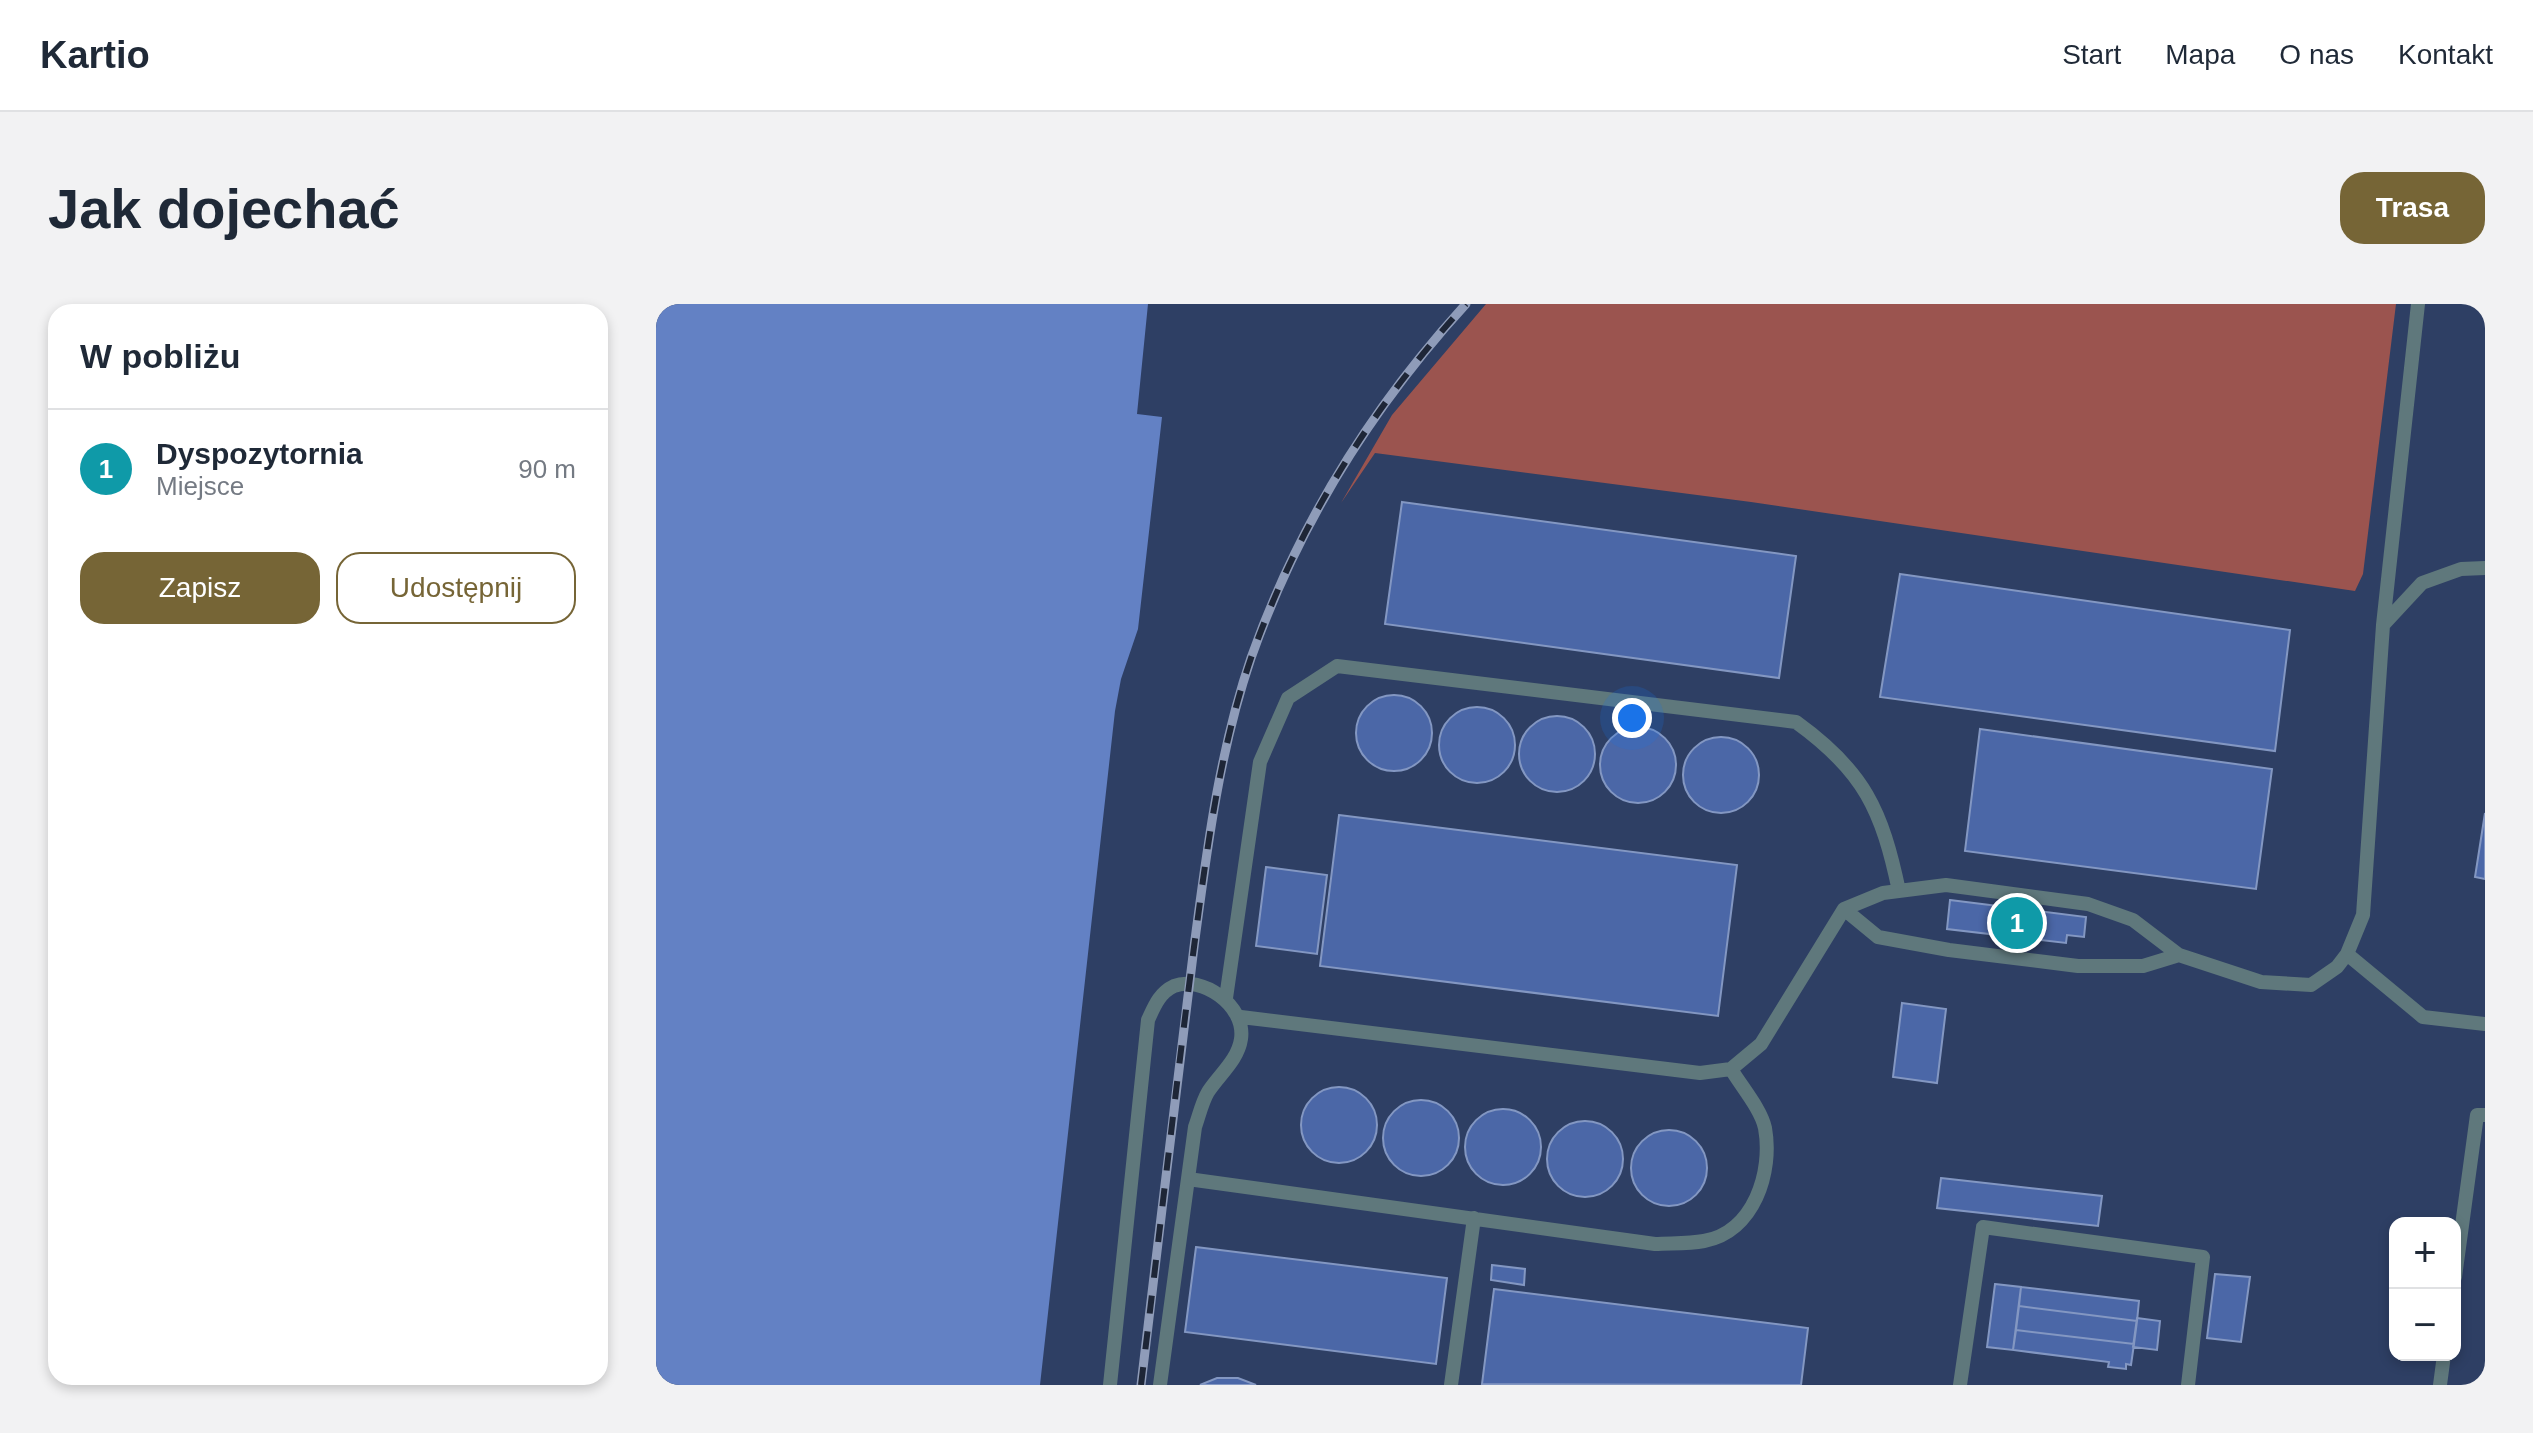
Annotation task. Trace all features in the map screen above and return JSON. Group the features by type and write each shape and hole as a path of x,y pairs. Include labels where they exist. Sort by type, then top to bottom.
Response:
{"lane":[{"path":"1241,1017 1700,1073 1731,1069 1761,1044 1844,909 1883,893 1946,885 2088,904 2133,920 2179,955 2261,982 2311,985 2337,967 2347,954 2363,915 2383,625 2418,304"},
{"path":"2383,625 2422,583 2461,569 2485,568"},
{"path":"1226,998 1260,762 1288,698 1337,666 1796,722 1835,750 1867,790 1890,847 1899,891"},
{"path":"1844,909 1878,937 1949,950 2078,966 2143,966 2179,955"},
{"path":"2347,954 2423,1017 2485,1024"},
{"path":"1110,1385 1148,1020 1159,997 1175,985 1189,985 1226,998 1241,1017 1241,1041 1225,1073 1207,1093 1195,1127 1160,1385"},
{"path":"1188,1179 1655,1244 1707,1241 1741,1223 1760,1192 1766,1153 1765,1125 1731,1069"},
{"path":"2461,1233 2477,1115 2485,1115"},
{"path":"1451,1385 1474,1218"},
{"path":"1960,1385 1983,1227 2203,1257 2188,1385"},
{"path":"2440,1385 2443,1361"}],"shaded area":[{"path":"1486,304 2396,304 2363,574 2355,591 1751,502 1375,453 1341,503 1392,415"}],"water":[{"path":"656,304 1148,304 1137,414 1162,417 1138,629 1121,679 1115,711 1040,1385 656,1385"}],"building":[{"path":"1402,502 1796,556 1779,678 1385,624"},
{"path":"1900,574 2290,630 2275,751 1880,697"},
{"path":"1394,695 1409,698 1421,706 1429,718 1432,733 1429,748 1421,760 1409,768 1394,771 1379,768 1367,760 1359,748 1356,733 1359,718 1367,706 1379,698"},
{"path":"1477,707 1492,710 1504,718 1512,730 1515,745 1512,760 1504,772 1492,780 1477,783 1462,780 1450,772 1442,760 1439,745 1442,730 1450,718 1462,710"},
{"path":"1557,716 1572,719 1584,727 1592,739 1595,754 1592,769 1584,781 1572,789 1557,792 1542,789 1530,781 1522,769 1519,754 1522,739 1530,727 1542,719"},
{"path":"1638,727 1653,730 1665,738 1673,750 1676,765 1673,780 1665,792 1653,800 1638,803 1623,800 1611,792 1603,780 1600,765 1603,750 1611,738 1623,730"},
{"path":"1980,729 2272,769 2256,889 1965,851"},
{"path":"1721,737 1736,740 1748,748 1756,760 1759,775 1756,790 1748,802 1736,810 1721,813 1706,810 1694,802 1686,790 1683,775 1686,760 1694,748 1706,740"},
{"path":"2485,813 2485,879 2475,877"},
{"path":"1339,815 1737,865 1718,1016 1320,966"},
{"path":"1266,867 1327,875 1317,954 1256,946"},
{"path":"1950,900 2086,917 2084,937 2067,935 2066,943 1947,929"},
{"path":"1902,1003 1946,1009 1937,1083 1893,1077"},
{"path":"1339,1087 1354,1090 1366,1098 1374,1110 1377,1125 1374,1140 1366,1152 1354,1160 1339,1163 1324,1160 1312,1152 1304,1140 1301,1125 1304,1110 1312,1098 1324,1090"},
{"path":"1421,1100 1436,1103 1448,1111 1456,1123 1459,1138 1456,1153 1448,1165 1436,1173 1421,1176 1406,1173 1394,1165 1386,1153 1383,1138 1386,1123 1394,1111 1406,1103"},
{"path":"1503,1109 1518,1112 1530,1120 1538,1132 1541,1147 1538,1162 1530,1174 1518,1182 1503,1185 1488,1182 1476,1174 1468,1162 1465,1147 1468,1132 1476,1120 1488,1112"},
{"path":"1585,1121 1600,1124 1612,1132 1620,1144 1623,1159 1620,1174 1612,1186 1600,1194 1585,1197 1570,1194 1558,1186 1550,1174 1547,1159 1550,1144 1558,1132 1570,1124"},
{"path":"1669,1130 1684,1133 1696,1141 1704,1153 1707,1168 1704,1183 1696,1195 1684,1203 1669,1206 1654,1203 1642,1195 1634,1183 1631,1168 1634,1153 1642,1141 1654,1133"},
{"path":"1941,1178 2102,1196 2098,1226 1937,1208"},
{"path":"1196,1247 1447,1278 1436,1364 1185,1332"},
{"path":"1492,1265 1525,1269 1524,1285 1491,1280"},
{"path":"2215,1274 2250,1277 2241,1342 2207,1338"},
{"path":"1995,1284 2021,1287 2013,1350 1987,1347"},
{"path":"2021,1287 2139,1301 2137,1321 2019,1306"},
{"path":"1494,1289 1808,1328 1801,1385 1482,1384"},
{"path":"2019,1306 2137,1321 2134,1344 2016,1330"},
{"path":"2137,1318 2160,1321 2157,1350 2133,1347"},
{"path":"2016,1330 2134,1344 2131,1365 2126,1364 2126,1369 2108,1367 2109,1362 2013,1350"},
{"path":"1217,1378 1238,1378 1256,1385 1200,1385"}],"railway":[{"path":"1141,1385 1204,874 1222,765 1240,693 1291,561 1340,470 1399,384 1466,304"}],"place":[{"name":"Dyspozytornia","path":"2017,923"}]}
